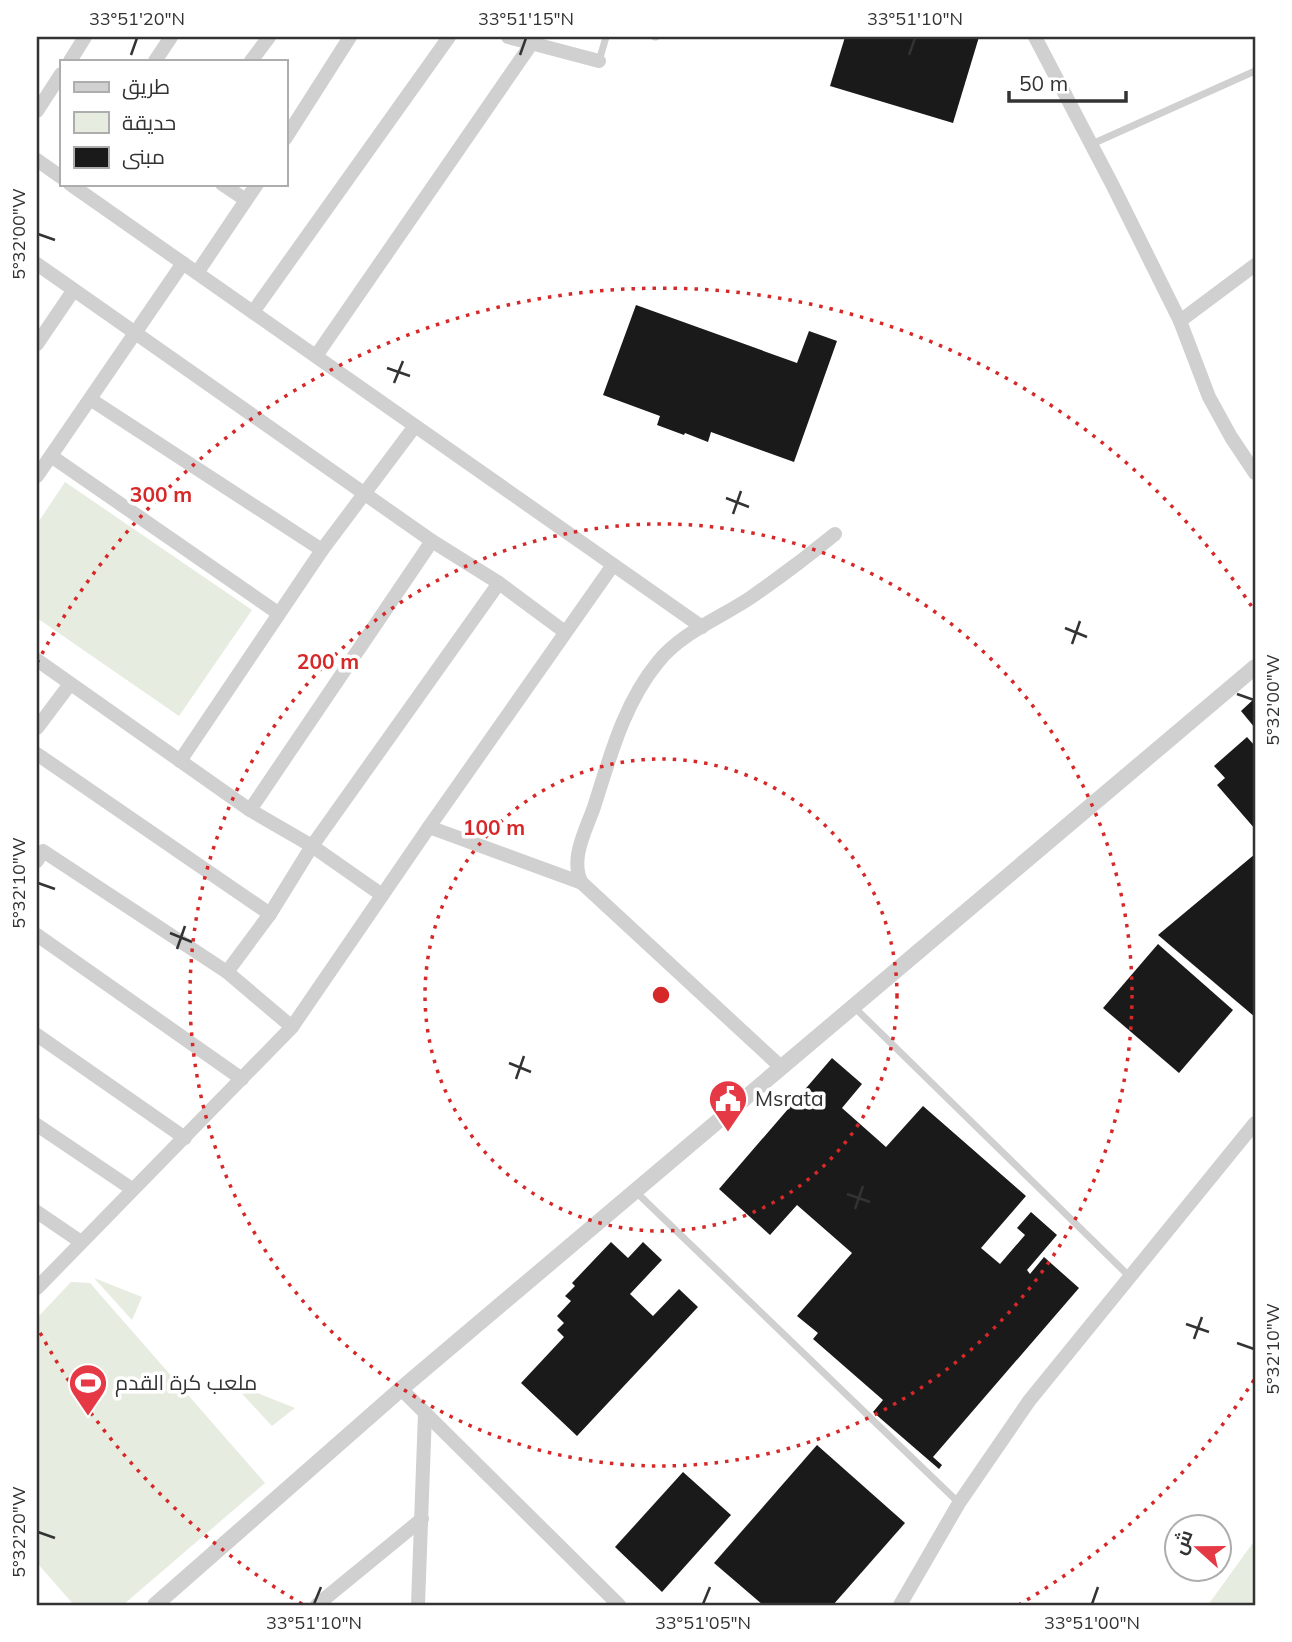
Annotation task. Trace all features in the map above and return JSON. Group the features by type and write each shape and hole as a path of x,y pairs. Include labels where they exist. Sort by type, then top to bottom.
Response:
{"street":[{"path":"70,60 85,37"},
{"path":"156,60 171,37"},
{"path":"252,60 269,37"},
{"path":"287,136 351,37"},
{"path":"253,312 449,37"},
{"path":"508,37 532,43 554,43 599,61"},
{"path":"1035,37 1092,144 1180,321 1209,397 1231,438 1255,473"},
{"path":"316,356 532,43"},
{"path":"37,111 60,76"},
{"path":"37,160 60,176"},
{"path":"74,186 702,627"},
{"path":"225,186 246,200"},
{"path":"197,273 256,186"},
{"path":"37,476 183,263"},
{"path":"37,264 432,541 499,583 565,632"},
{"path":"1180,321 1255,265"},
{"path":"37,344 73,291"},
{"path":"90,399 322,550"},
{"path":"180,761 322,550 415,426"},
{"path":"51,456 278,613"},
{"path":"781,1067 582,883 577,875 577,864 584,833 614,744 639,688 659,660 702,627 803,560 835,534"},
{"path":"250,810 432,541"},
{"path":"37,1288 292,1027 613,565"},
{"path":"227,972 270,914 312,846 499,583"},
{"path":"37,660 250,810 312,846 382,895"},
{"path":"155,1605 171,1599 401,1389 1255,667"},
{"path":"37,728 70,684"},
{"path":"37,754 270,914"},
{"path":"429,827 582,883"},
{"path":"37,861 43,851 227,972 292,1027"},
{"path":"37,935 242,1079"},
{"path":"37,1035 184,1138"},
{"path":"900,1605 959,1503 1029,1401 1255,1123"},
{"path":"37,1125 132,1189"},
{"path":"37,1212 81,1242"},
{"path":"401,1389 619,1605"},
{"path":"418,1605 425,1413"},
{"path":"317,1605 422,1519"}],"lane":[{"path":"599,61 606,37"},
{"path":"1092,144 1255,71"},
{"path":"854,1007 1129,1276"},
{"path":"636,1192 959,1503"}],"green space":[{"path":"65,482 252,610 179,716 37,618 37,524"},
{"path":"94,1278 142,1297 132,1320"},
{"path":"71,1282 90,1283 265,1483 123,1605 74,1605 37,1563 37,1318"},
{"path":"232,1383 295,1408 272,1426"},
{"path":"1255,1540 1255,1605 1208,1605 1225,1582 1232,1582 1232,1572"}],"building":[{"path":"845,37 979,37 953,123 830,86"},
{"path":"636,305 797,363 809,331 837,341 794,462 711,432 708,442 685,433 684,435 657,425 660,416 603,395"},
{"path":"1255,698 1255,728 1241,711"},
{"path":"1247,737 1255,746 1255,829 1217,785 1225,778 1214,766"},
{"path":"1255,854 1255,1017 1158,935"},
{"path":"1158,944 1233,1010 1179,1073 1103,1008"},
{"path":"832,1058 862,1084 842,1108 886,1147 923,1106 1026,1196 981,1248 1000,1264 1025,1235 1017,1228 1031,1212 1057,1235 1027,1270 1030,1274 1044,1257 1079,1288 933,1457 942,1465 939,1469 873,1412 883,1400 813,1339 818,1333 797,1316 852,1253 797,1205 770,1235 719,1189"},
{"path":"611,1242 628,1258 643,1242 662,1260 630,1294 653,1316 679,1289 698,1307 577,1436 521,1383 564,1337 557,1330 564,1323 557,1316 571,1301 565,1296 575,1286 572,1283"},
{"path":"817,1445 905,1523 833,1605 763,1605 714,1563"},
{"path":"683,1472 731,1515 662,1592 615,1547"}],"place":[{"name":"Msrata","path":"728,1133"},
{"name":"ملعب كرة القدم","path":"88,1417"}]}
